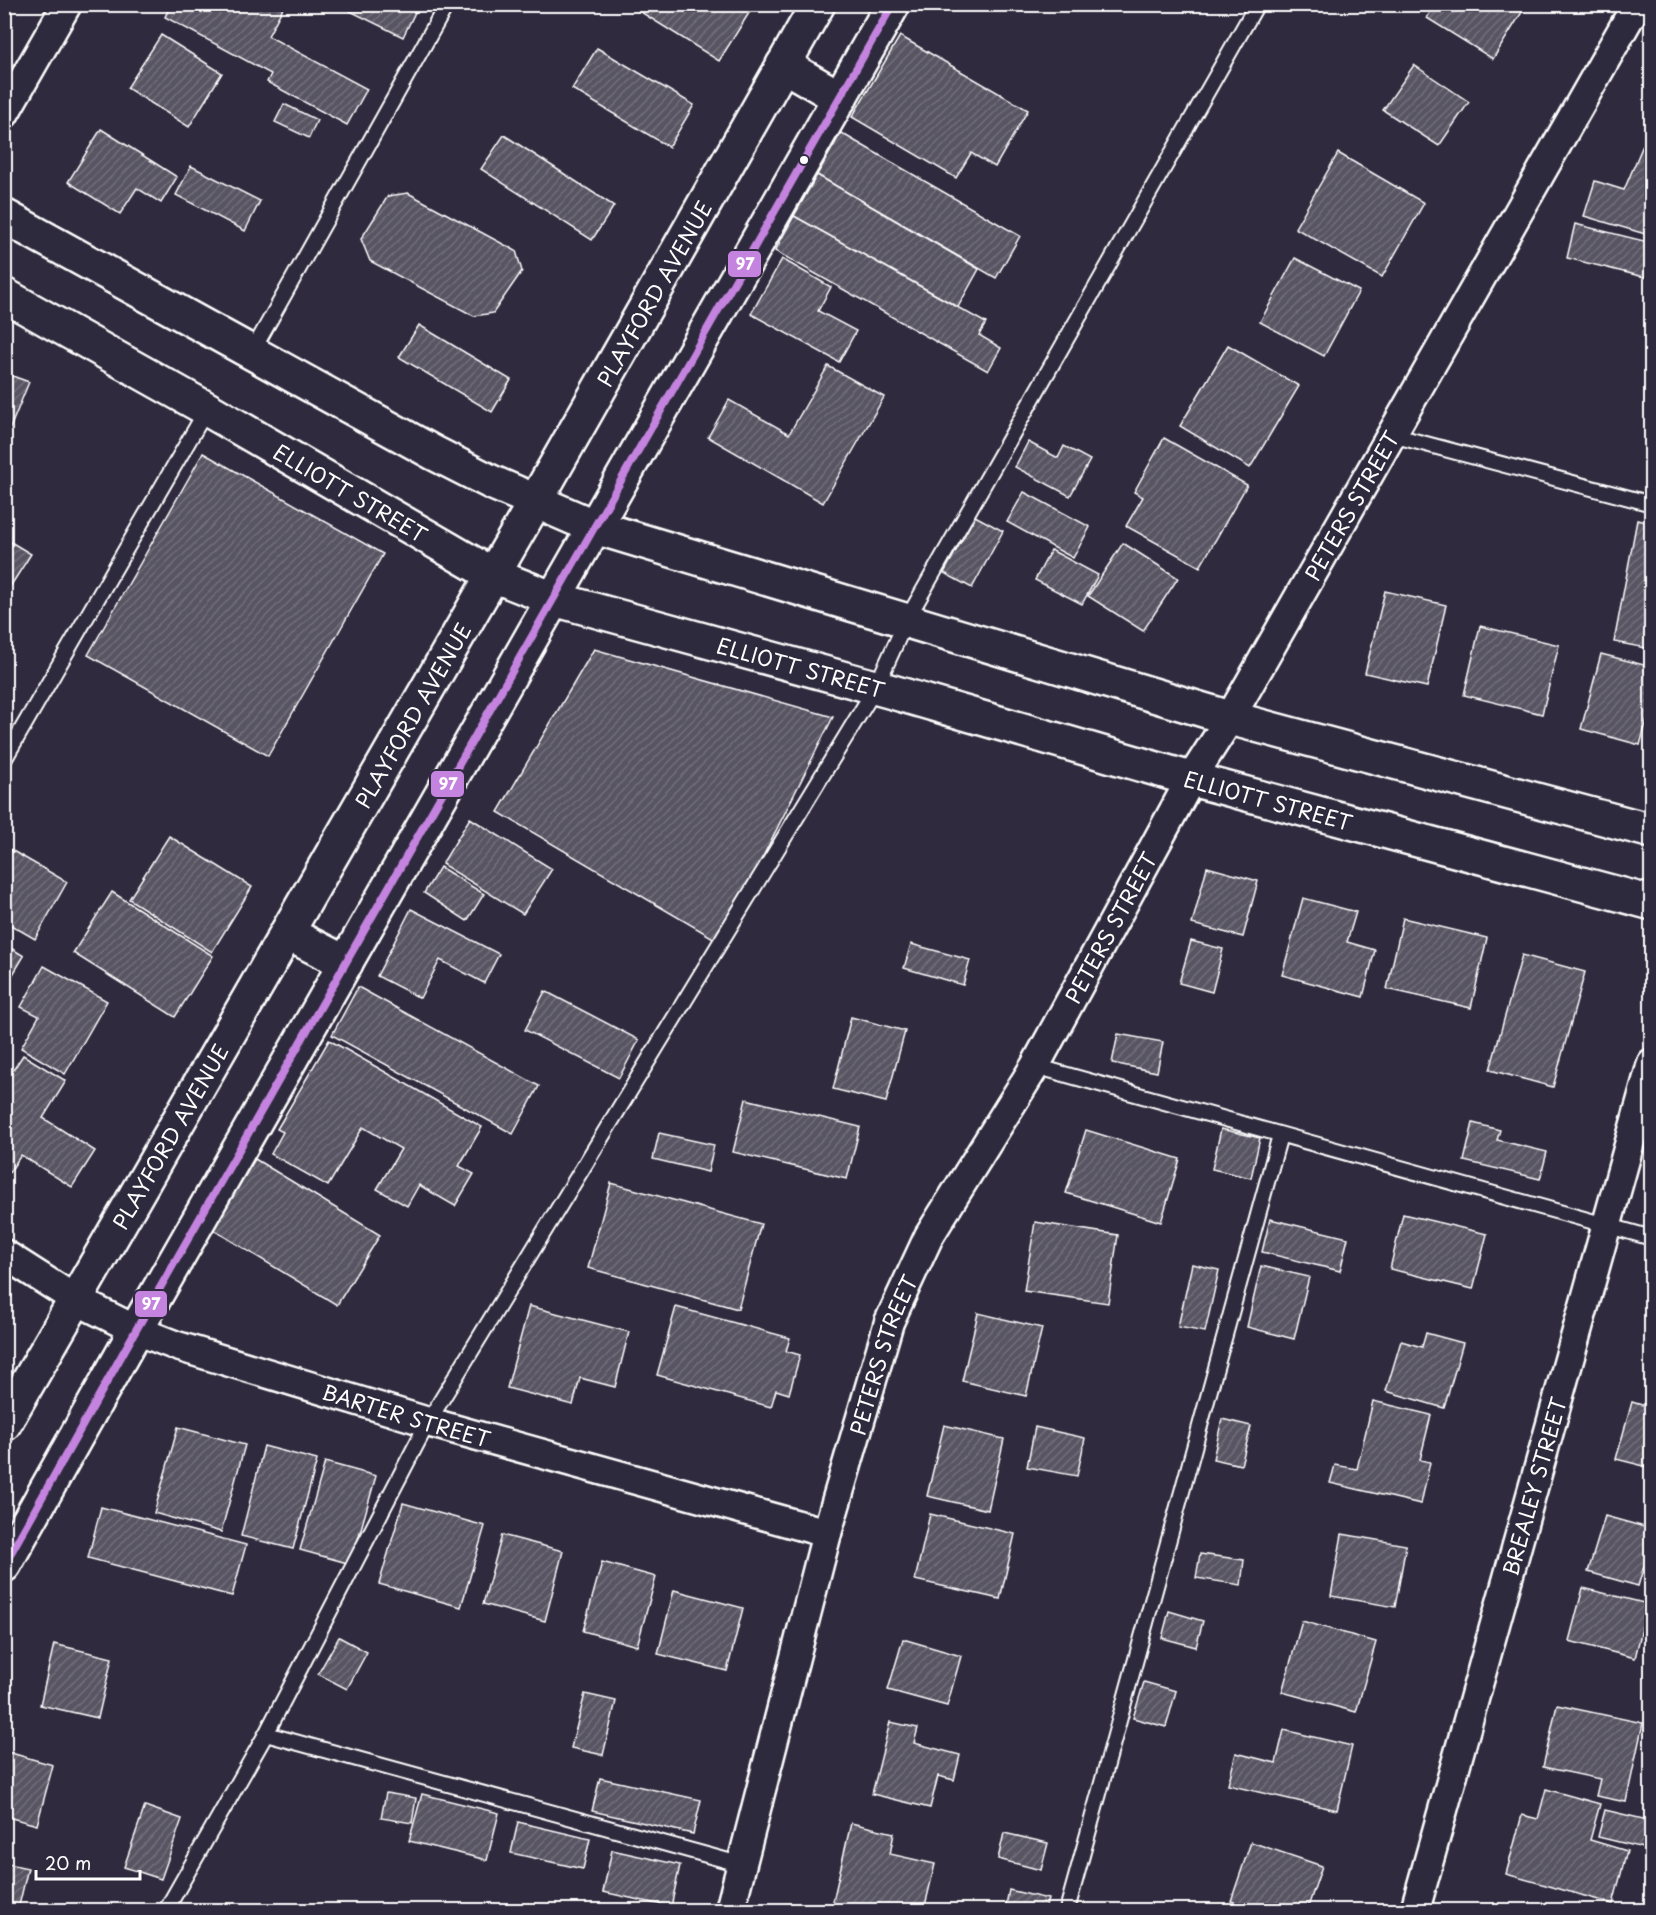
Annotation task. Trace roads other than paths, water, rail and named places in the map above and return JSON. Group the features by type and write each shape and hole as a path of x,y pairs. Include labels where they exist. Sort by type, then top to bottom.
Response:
{"main road":[{"name":"PLAYFORD AVENUE","path":"4,1424 535,502 818,4"},
{"path":"4,1565 893,4"},
{"path":"783,65 840,98"},
{"path":"4,216 434,453 535,502 596,527 1230,718 1652,831"},
{"name":"ELLIOTT STREET","path":"4,296 207,409 493,574 554,599 876,687 1191,779 1652,903"},
{"path":"287,933 346,963"}],"street":[{"path":"4,114 67,4"},
{"name":"PETERS STREET","path":"729,1911 743,1865 827,1533 889,1322 929,1236 1035,1066 1191,779 1230,718 1637,4"},
{"name":"BREALEY STREET","path":"1415,1911 1652,1063"},
{"name":"BARTER STREET","path":"4,1254 76,1300 136,1330 177,1346 428,1422 827,1533"}],"lane":[{"path":"252,352 447,4"},
{"path":"166,1911 266,1734 428,1422 876,687 906,621 1257,4"},
{"path":"4,760 207,409"},
{"path":"1392,435 1652,504"},
{"path":"1035,1066 1652,1238"},
{"path":"1067,1911 1281,1135"},
{"path":"266,1734 743,1865"}]}
